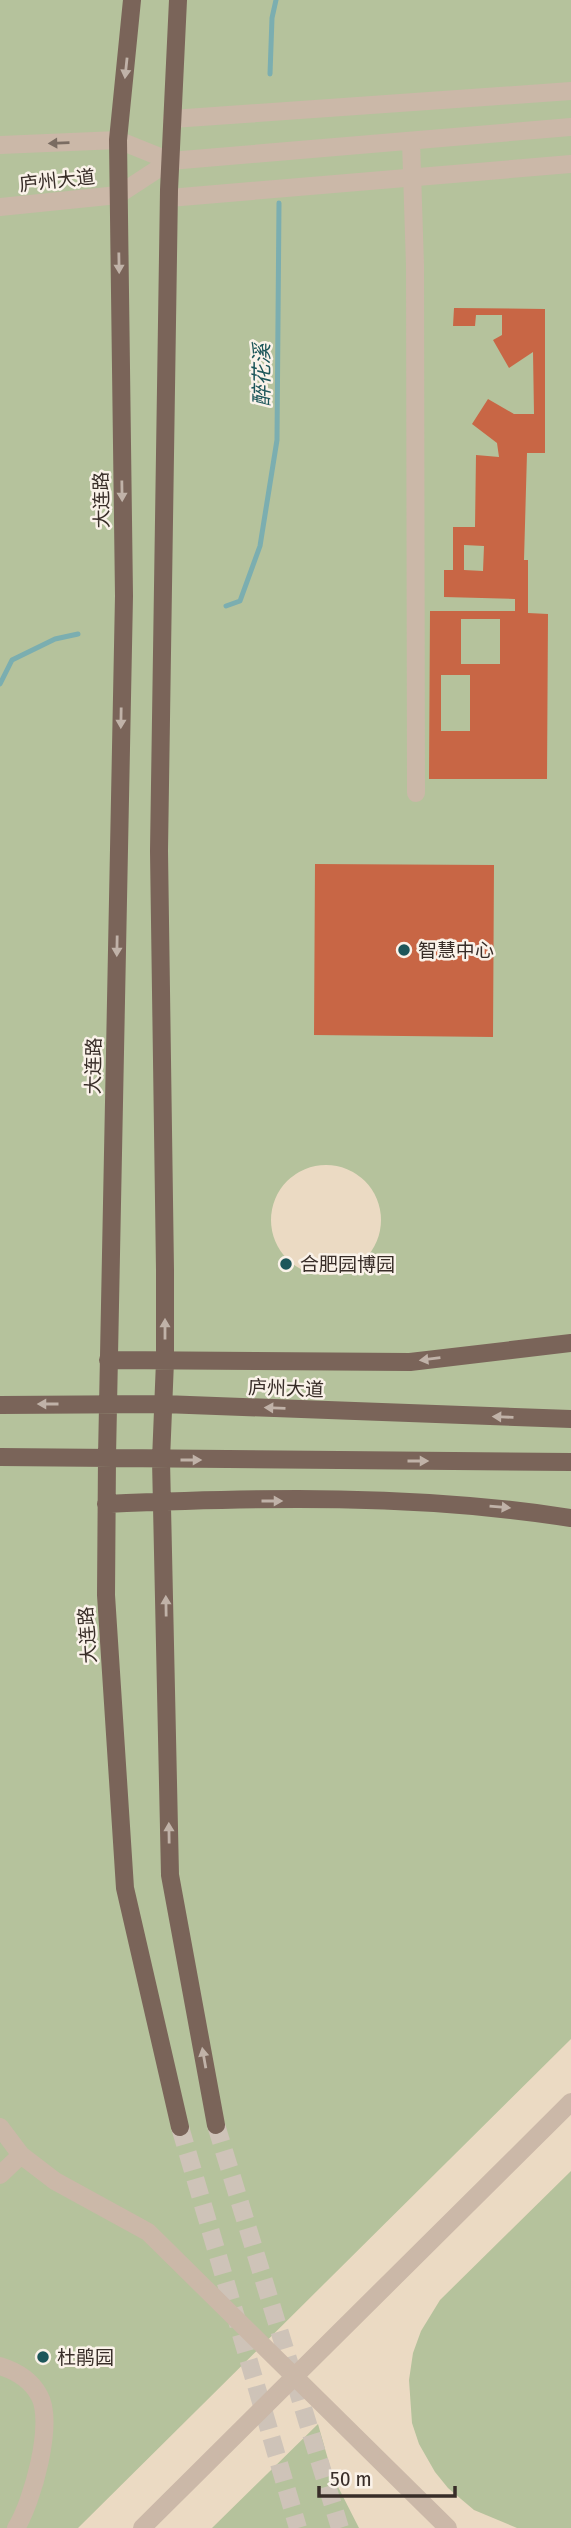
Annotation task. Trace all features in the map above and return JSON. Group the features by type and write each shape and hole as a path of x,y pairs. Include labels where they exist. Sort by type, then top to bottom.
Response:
{"main road":[{"name":"大连路","path":"132,0 118,140 124,596 108,1360 106,1595 125,1888 180,2127"},
{"path":"178,0 169,198 159,851 165,1361 161,1460 164,1501 170,1875 216,2125"},
{"path":"108,1360 410,1362 571,1343"},
{"name":"庐州大道","path":"0,1405 163,1404 571,1419"},
{"path":"0,1457 571,1462"},
{"path":"106,1504 164,1501 406,1500 513,1508 571,1518"}],"street":[{"path":"172,119 571,91"},
{"path":"0,145 118,140 170,161 571,127"},
{"path":"411,141 415,265 416,793"},
{"path":"118,195 170,161"},
{"path":"169,198 571,164"},
{"name":"庐州大道","path":"0,207 118,195"},
{"path":"142,2528 571,2102"},
{"path":"0,2127 21,2155 55,2181 148,2232 448,2528"},
{"path":"0,2175 21,2155"},
{"path":"0,2367 24,2377 40,2396 44,2410 42,2446 35,2486 26,2513 16,2528"}],"green space":[{"name":"合肥园博园","path":"0,0 571,0 571,2528 0,2528"}],"shaded area":[{"path":"326,1165 347,1169 365,1181 377,1199 381,1220 377,1241 365,1259 347,1271 326,1275 305,1271 287,1259 275,1241 271,1220 275,1199 287,1181 305,1169"},
{"path":"571,2039 571,2171 440,2300 421,2331 413,2353 409,2380 412,2423 419,2444 435,2472 448,2488 474,2510 517,2528 359,2528 333,2477 318,2424 212,2528 78,2528"}],"building":[{"path":"454,308 545,309 545,453 527,453 524,560 528,560 528,613 548,614 547,779 429,779 430,611 515,611 515,599 444,597 444,570 453,570 453,527 475,527 476,455 499,457 497,443 472,424 488,399 514,414 534,414 533,352 509,368 493,340 502,335 502,315 476,315 475,326 453,326","holes":["464,545 484,546 483,571 464,570","461,619 500,619 500,664 461,664","441,675 470,675 470,731 441,731"]},
{"name":"智慧中心","path":"315,864 494,865 493,1037 314,1035"}],"waterway":[{"name":"醉花溪","path":"270,74 272,18 276,0"},
{"name":"醉花溪","path":"226,606 240,601 260,546 277,440 279,203"},
{"name":"醉花溪","path":"0,684 12,660 55,639 78,634"}],"tunnel":[{"path":"216,2125 340,2528"},
{"path":"180,2127 298,2528"}],"place":[{"name":"智慧中心","path":"404,950"},
{"name":"合肥园博园","path":"286,1264"},
{"name":"杜鹃园","path":"43,2357"}]}
